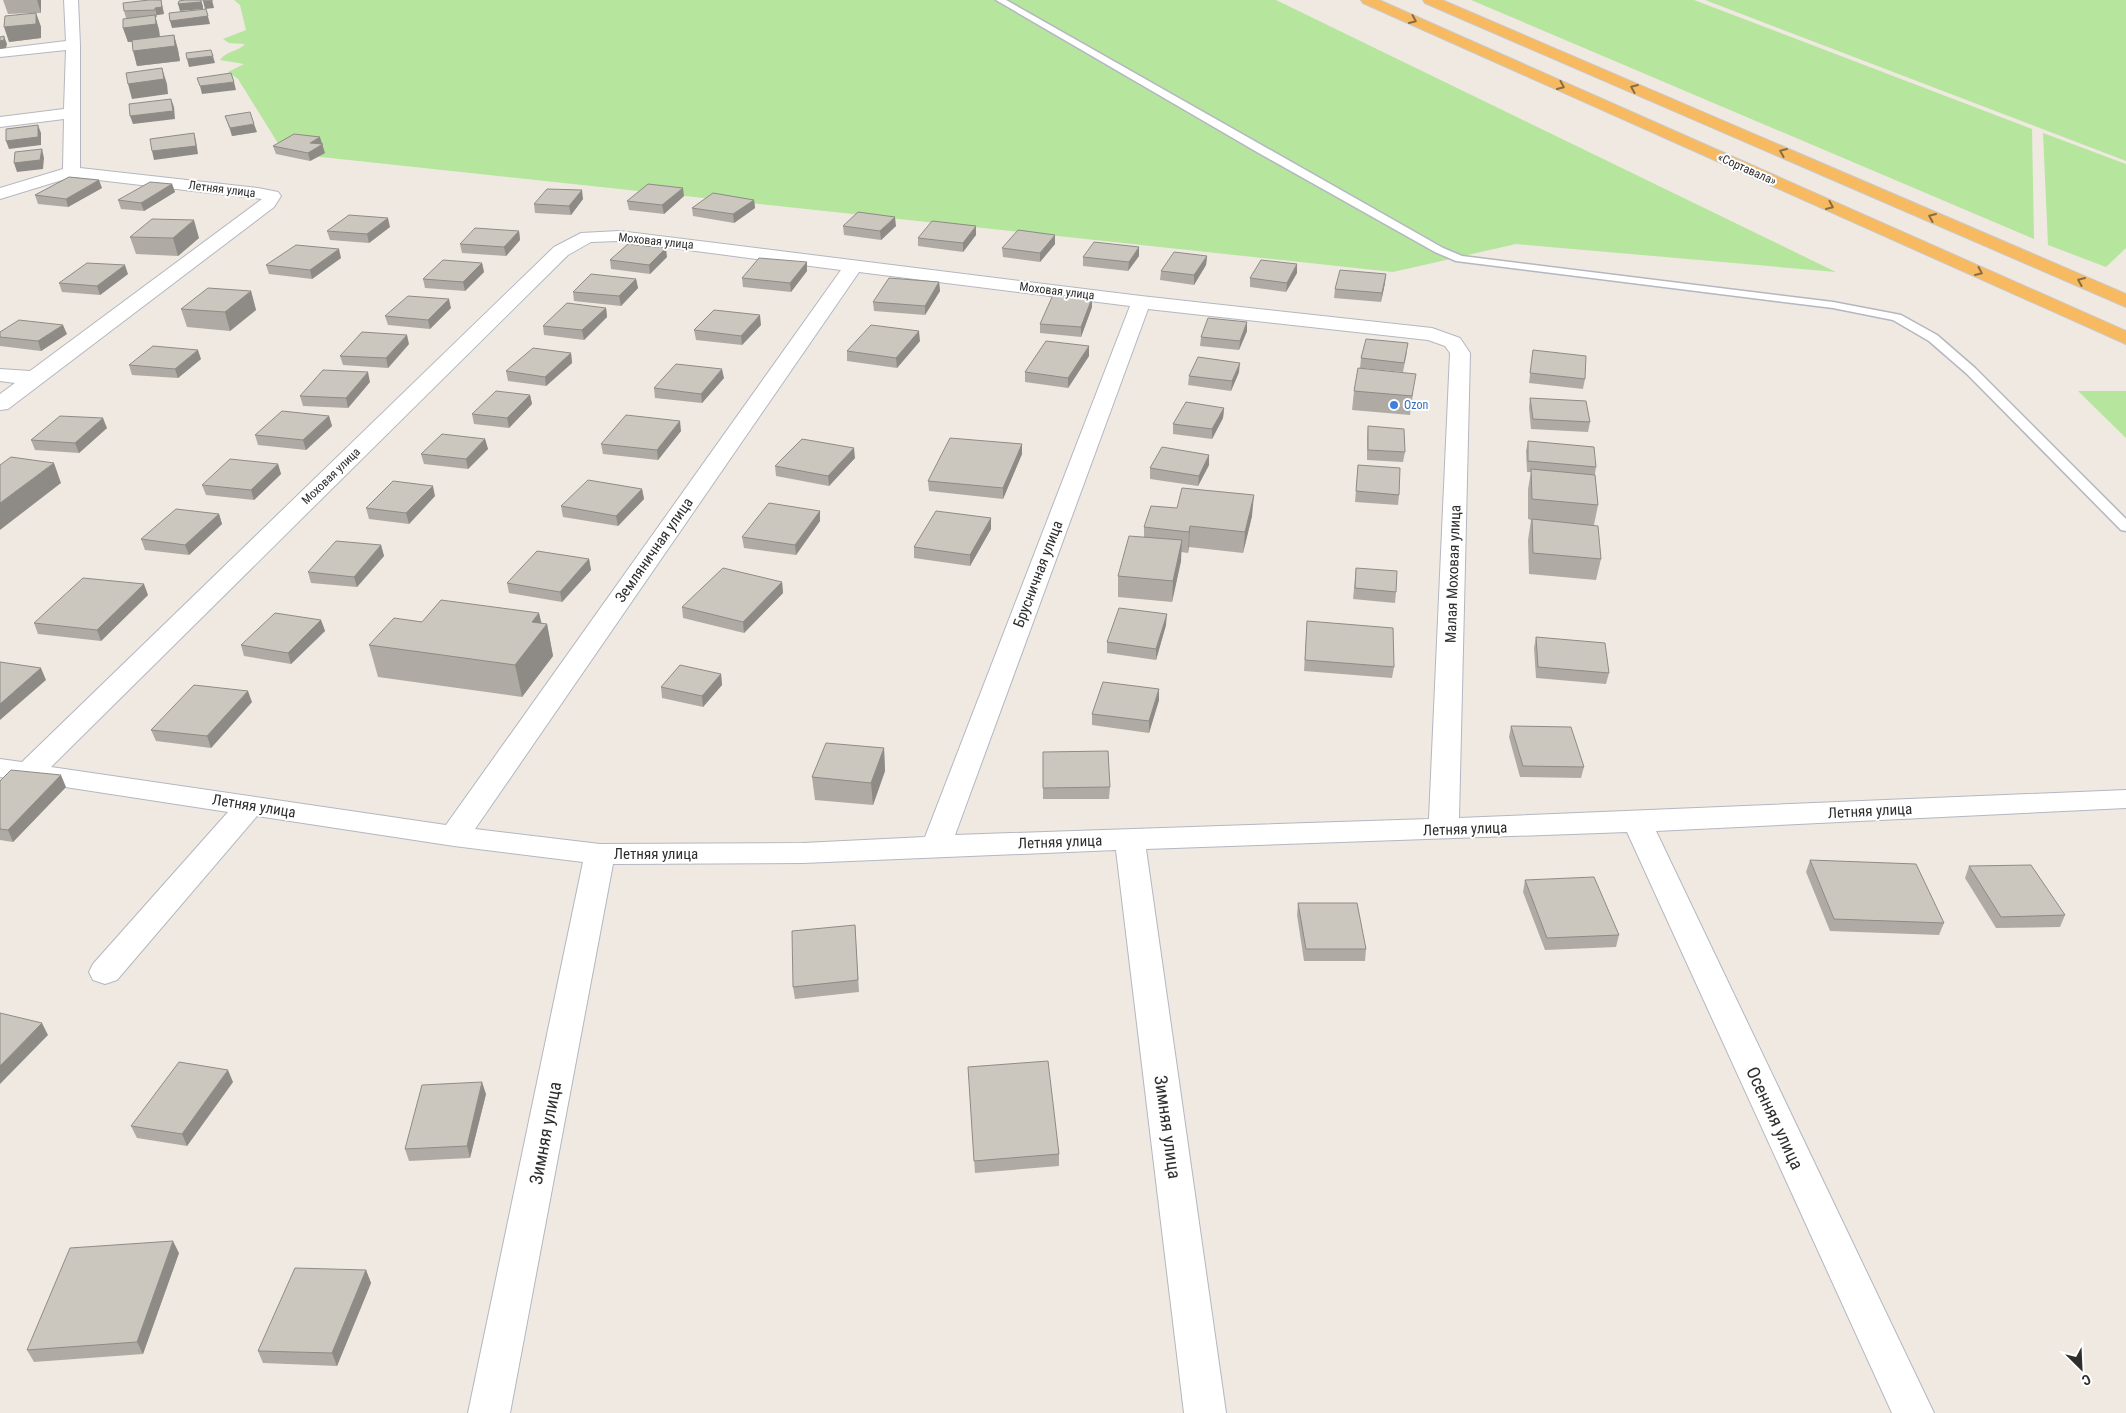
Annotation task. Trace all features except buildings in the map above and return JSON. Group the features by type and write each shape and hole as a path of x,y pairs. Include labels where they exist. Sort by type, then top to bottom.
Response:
{"highway":[{"name":"«Сортавала»","path":"1368,0 2126,338"},
{"name":"«Сортавала»","path":"1430,0 2126,301"}],"street":[{"path":"0,194 71,172 73,45 71,0"},
{"path":"0,53 73,45"},
{"path":"0,122 73,113"},
{"name":"Летняя улица","path":"35,378 191,264 268,203 272,196 71,172"},
{"name":"Моховая улица","path":"30,772 561,251 587,237 620,236 1141,302 1432,334"},
{"name":"Земляничная улица","path":"454,836 854,265"},
{"name":"Брусничная улица","path":"936,846 1141,302"},
{"name":"Малая Моховая улица","path":"1432,334 1453,342 1460,353 1444,830"},
{"path":"0,375 35,378"},
{"path":"0,404 35,378"},
{"name":"Летняя улица","path":"0,768 454,836 600,854 803,853 936,846 1444,830 2124,801"},
{"path":"105,972 250,806"},
{"name":"Осенняя улица","path":"1637,822 1913,1413"},
{"name":"Зимняя улица","path":"1130,840 1205,1413"},
{"name":"Зимняя улица","path":"489,1413 600,854"}],"lane":[{"path":"1000,0 1260,150 1439,250 1460,259 1833,305 1897,317 1933,338 1972,371 2126,527"}],"green space":[{"path":"234,0 1276,0 1836,272 1516,244 1393,272 284,153 238,79 228,72 244,64 220,60 226,54 245,44 229,43 223,39 246,30 240,5"},
{"path":"1471,0 1694,0 2032,129 2034,239"},
{"path":"1705,0 2126,0 2126,161"},
{"path":"2043,133 2126,164 2126,248 2106,267 2048,245"},
{"path":"2078,391 2126,391 2126,438"}],"place":[{"name":"Ozon","path":"1394,405"}]}
